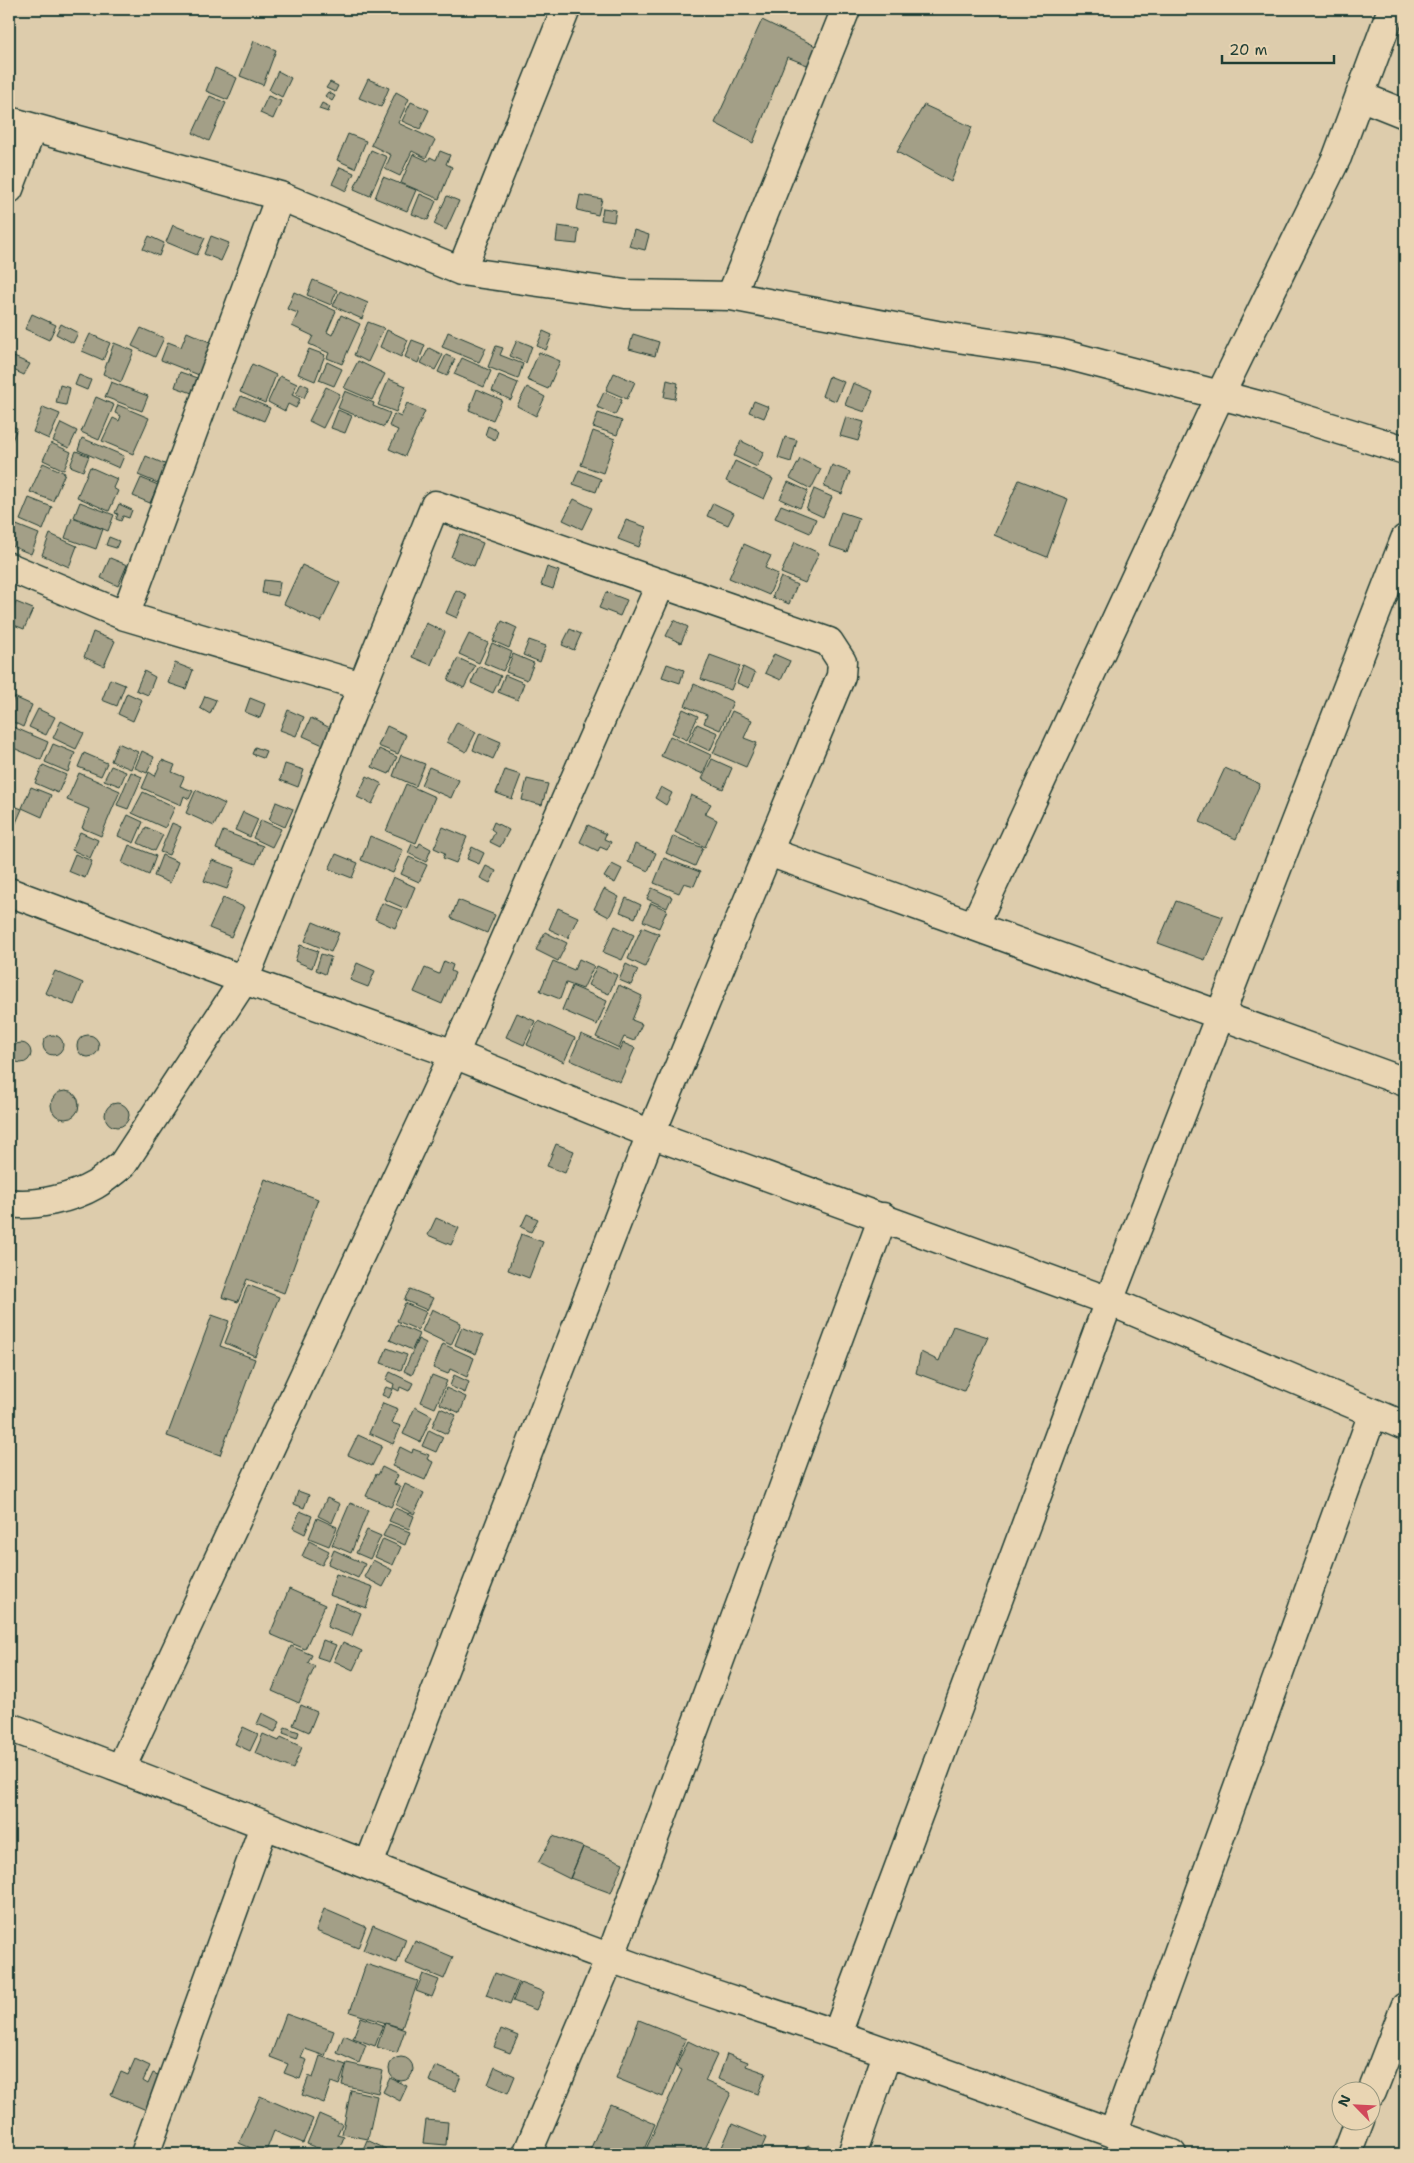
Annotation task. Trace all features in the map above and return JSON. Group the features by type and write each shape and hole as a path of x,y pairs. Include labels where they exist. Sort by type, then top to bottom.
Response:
{"street":[{"path":"461,271 566,9"},
{"path":"731,296 846,9"},
{"path":"974,926 1220,395 1337,157 1392,9"},
{"path":"1360,96 1405,114"},
{"path":"9,189 20,125 156,160 280,196 461,271 625,294 731,296 937,335 1059,352 1324,424 1405,450"},
{"path":"125,616 280,196"},
{"path":"9,1204 21,1205 51,1201 94,1186 122,1164 244,980 435,505 828,642 842,662 841,676 651,1134 369,1864"},
{"path":"837,2034 1109,1301 1405,539"},
{"path":"9,567 125,616 362,686"},
{"path":"121,1768 454,1054 661,583"},
{"path":"769,852 1405,1082"},
{"path":"9,892 244,980 454,1054 651,1134 1109,1301 1405,1426"},
{"path":"528,2154 610,1958 882,1217"},
{"path":"1113,2134 1373,1413"},
{"path":"9,1727 121,1768 264,1826 369,1864 610,1958 837,2034 887,2054 1172,2154"},
{"path":"145,2154 264,1826"},
{"path":"1377,2080 1405,2007"},
{"path":"852,2154 887,2054"},
{"path":"1347,2154 1356,2130"}],"building":[{"path":"762,20 830,53 820,70 787,57 753,143 715,123"},
{"path":"254,41 276,50 263,85 240,76"},
{"path":"215,68 237,78 228,100 206,91"},
{"path":"278,71 291,78 282,97 269,90"},
{"path":"368,79 389,88 381,107 359,98"},
{"path":"330,82 338,86 335,92 326,88"},
{"path":"328,92 335,96 332,101 325,96"},
{"path":"396,92 409,99 398,123 435,140 426,158 412,151 400,176 385,169 391,155 371,145"},
{"path":"210,96 226,103 209,141 193,133"},
{"path":"268,96 281,101 273,119 260,113"},
{"path":"411,102 429,110 420,129 402,121"},
{"path":"322,103 330,107 328,112 319,109"},
{"path":"924,105 972,127 951,182 897,152"},
{"path":"348,134 366,141 355,168 337,160"},
{"path":"371,150 387,157 370,196 354,189"},
{"path":"440,151 450,155 446,164 452,167 439,199 401,183 413,154 428,161 430,157 436,160"},
{"path":"340,167 354,173 346,191 332,184"},
{"path":"383,177 416,190 407,211 375,198"},
{"path":"420,194 436,201 428,220 412,214"},
{"path":"580,195 602,199 598,215 577,210"},
{"path":"447,196 459,201 446,230 434,224"},
{"path":"603,208 616,210 614,222 601,220"},
{"path":"173,225 205,238 197,255 166,242"},
{"path":"558,226 579,229 577,244 556,242"},
{"path":"634,230 649,235 645,250 629,246"},
{"path":"149,236 164,243 159,256 143,249"},
{"path":"211,236 229,243 221,261 204,254"},
{"path":"313,280 337,290 331,305 307,295"},
{"path":"340,291 368,303 362,319 333,306"},
{"path":"294,292 336,311 327,332 332,335 341,315 360,324 342,364 327,358 329,353 309,344 313,336 292,326 298,313 287,309"},
{"path":"32,314 56,325 49,340 25,329"},
{"path":"368,322 384,328 368,362 354,355"},
{"path":"61,324 78,333 73,343 56,334"},
{"path":"141,328 164,338 155,357 132,346"},
{"path":"387,330 408,340 401,357 380,347"},
{"path":"543,331 552,335 546,350 537,346"},
{"path":"187,332 212,343 199,375 161,360 168,342 181,347"},
{"path":"448,332 486,348 479,362 442,347"},
{"path":"90,334 110,343 103,360 82,351"},
{"path":"633,334 659,342 655,356 629,349"},
{"path":"412,340 425,345 418,363 405,357"},
{"path":"517,340 532,346 526,363 510,356"},
{"path":"114,343 134,351 121,382 103,374"},
{"path":"496,346 503,348 500,355 523,364 518,379 488,367"},
{"path":"429,348 443,355 435,370 421,363"},
{"path":"309,349 325,355 315,381 298,374"},
{"path":"539,352 560,361 548,389 527,380"},
{"path":"446,355 455,359 447,376 438,372"},
{"path":"14,357 30,364 24,375 9,368"},
{"path":"462,358 491,371 484,387 454,374"},
{"path":"358,361 385,374 372,400 344,388"},
{"path":"327,362 342,369 334,386 319,380"},
{"path":"252,364 276,375 265,403 240,392"},
{"path":"180,372 197,378 192,393 175,387"},
{"path":"614,373 635,382 627,399 606,390"},
{"path":"79,375 91,380 87,390 75,385"},
{"path":"499,375 518,383 511,400 492,391"},
{"path":"280,376 297,384 292,395 300,399 296,408 288,404 285,411 268,402"},
{"path":"829,376 844,382 836,401 822,396"},
{"path":"389,379 406,386 396,412 378,405"},
{"path":"667,380 678,383 675,399 664,397"},
{"path":"111,382 148,396 142,411 105,397"},
{"path":"301,383 309,387 304,398 296,394"},
{"path":"853,383 873,391 865,412 845,405"},
{"path":"60,385 70,388 66,405 56,403"},
{"path":"326,387 340,394 323,428 309,421"},
{"path":"527,387 545,397 536,416 517,406"},
{"path":"477,389 502,400 493,420 469,410"},
{"path":"345,391 374,403 373,406 390,413 384,427 338,408"},
{"path":"604,392 622,400 615,415 597,407"},
{"path":"241,396 270,408 264,421 235,409"},
{"path":"96,397 114,405 99,440 81,432"},
{"path":"754,401 769,407 764,418 749,412"},
{"path":"407,403 425,411 405,456 389,449 398,430 389,426 394,414 401,417"},
{"path":"118,405 149,418 133,454 102,441 113,418 119,421 121,416 115,413"},
{"path":"43,407 60,414 49,439 33,432"},
{"path":"338,410 352,416 345,433 331,428"},
{"path":"598,413 622,421 617,435 593,427"},
{"path":"846,417 864,422 858,441 840,436"},
{"path":"61,423 77,431 69,448 53,441"},
{"path":"9,425 17,428 9,448"},
{"path":"488,426 498,431 495,440 485,435"},
{"path":"593,431 615,439 603,473 581,465"},
{"path":"785,437 797,440 791,462 778,458"},
{"path":"82,438 124,456 119,468 78,450"},
{"path":"741,441 764,452 757,467 734,456"},
{"path":"51,443 71,452 64,470 43,460"},
{"path":"76,451 89,456 83,471 70,466"},
{"path":"146,456 167,465 160,484 138,475"},
{"path":"800,459 821,469 811,489 790,478"},
{"path":"735,461 773,479 764,499 726,481"},
{"path":"43,463 65,473 53,501 30,492"},
{"path":"832,465 850,472 842,494 824,487"},
{"path":"90,467 117,479 113,488 118,491 109,511 77,497"},
{"path":"579,470 601,479 596,492 573,484"},
{"path":"141,478 158,485 150,503 133,496"},
{"path":"1019,480 1068,499 1047,557 994,535"},
{"path":"788,482 808,491 800,508 780,499"},
{"path":"814,489 832,497 823,517 806,509"},
{"path":"29,498 52,507 43,530 20,520"},
{"path":"574,499 592,508 582,529 563,520"},
{"path":"80,502 114,515 108,531 74,517"},
{"path":"713,503 734,513 728,525 707,516"},
{"path":"119,504 132,510 129,518 123,516 121,521 116,519 118,514 115,513"},
{"path":"781,505 816,519 810,533 775,518"},
{"path":"841,512 859,518 847,552 829,546"},
{"path":"72,518 103,529 96,549 65,538"},
{"path":"626,520 646,527 639,547 618,539"},
{"path":"9,522 39,534 31,554 9,545"},
{"path":"50,534 77,546 69,567 42,555"},
{"path":"460,534 483,543 474,566 451,557"},
{"path":"109,537 119,541 116,548 106,545"},
{"path":"795,542 819,553 805,583 781,573"},
{"path":"744,544 771,556 765,568 778,574 769,595 729,578"},
{"path":"110,558 127,565 118,586 101,578"},
{"path":"302,565 340,583 321,622 284,604"},
{"path":"547,567 559,571 553,589 541,585"},
{"path":"781,577 797,585 789,604 772,597"},
{"path":"264,580 280,582 278,596 262,593"},
{"path":"456,590 467,595 457,618 446,613"},
{"path":"606,592 627,600 620,616 599,608"},
{"path":"16,602 33,609 24,629 9,623"},
{"path":"674,620 688,627 681,643 666,636"},
{"path":"502,621 517,628 509,648 493,641"},
{"path":"426,623 445,632 431,665 412,657"},
{"path":"570,629 581,634 574,650 562,645"},
{"path":"93,632 115,641 104,666 84,657"},
{"path":"469,634 488,643 479,663 459,654"},
{"path":"529,640 546,646 540,662 523,655"},
{"path":"492,643 512,652 503,671 484,663"},
{"path":"513,654 534,663 527,680 506,672"},
{"path":"774,654 790,661 781,680 765,673"},
{"path":"710,655 740,666 731,690 701,679"},
{"path":"458,658 475,666 464,688 448,680"},
{"path":"175,663 193,670 186,689 168,683"},
{"path":"667,664 684,670 680,683 662,677"},
{"path":"479,666 501,676 493,693 471,683"},
{"path":"743,667 755,673 749,688 737,683"},
{"path":"144,671 155,677 148,695 136,690"},
{"path":"505,675 524,683 518,700 498,692"},
{"path":"110,679 125,685 117,706 102,700"},
{"path":"694,684 733,702 720,730 704,723 707,715 685,706"},
{"path":"127,693 142,700 133,721 118,714"},
{"path":"205,696 216,700 210,714 200,708"},
{"path":"14,697 32,705 23,727 9,720 9,710"},
{"path":"250,698 265,704 260,718 245,712"},
{"path":"38,709 55,717 46,735 29,727"},
{"path":"683,709 698,716 687,740 672,733"},
{"path":"288,710 304,717 296,736 280,730"},
{"path":"732,711 752,720 744,738 757,743 746,767 713,753"},
{"path":"311,718 330,728 323,745 303,736"},
{"path":"61,721 84,733 76,749 53,738"},
{"path":"457,722 476,732 466,752 447,742"},
{"path":"697,724 718,733 710,751 689,741"},
{"path":"11,726 48,742 41,760 9,746"},
{"path":"387,726 406,735 398,754 378,746"},
{"path":"480,733 501,742 493,759 473,750"},
{"path":"670,736 711,755 703,774 661,756"},
{"path":"118,743 138,752 131,769 111,761"},
{"path":"53,744 75,753 68,772 45,762"},
{"path":"255,747 266,751 263,758 252,754"},
{"path":"379,749 397,757 389,774 372,767"},
{"path":"142,751 154,757 147,773 135,768"},
{"path":"84,753 107,763 101,776 78,767"},
{"path":"401,755 425,764 416,786 393,776"},
{"path":"712,759 732,768 723,789 702,779"},
{"path":"162,760 175,765 172,772 184,777 180,786 193,791 189,799 184,796 181,805 142,788 149,772 155,776"},
{"path":"285,764 304,770 298,787 280,780"},
{"path":"43,765 66,775 58,793 35,783"},
{"path":"111,766 126,772 120,786 104,780"},
{"path":"429,767 459,780 451,798 421,785"},
{"path":"1225,768 1260,784 1236,839 1200,822"},
{"path":"505,770 521,775 512,799 496,793"},
{"path":"131,772 142,777 128,809 117,805"},
{"path":"79,773 120,791 101,836 82,828 89,809 67,800"},
{"path":"367,776 382,784 372,804 357,797"},
{"path":"527,779 548,784 542,805 522,800"},
{"path":"406,784 435,797 416,843 386,831"},
{"path":"31,787 51,795 42,817 22,808"},
{"path":"661,787 672,793 666,805 655,798"},
{"path":"196,790 225,804 214,826 186,813"},
{"path":"143,792 175,807 165,828 132,813"},
{"path":"691,795 711,804 705,814 717,820 705,847 675,832"},
{"path":"276,802 293,809 285,827 269,820"},
{"path":"9,804 22,809 12,832 9,831"},
{"path":"243,812 258,819 250,837 235,830"},
{"path":"128,815 143,822 134,843 118,836"},
{"path":"261,820 281,829 272,847 253,838"},
{"path":"494,822 509,830 500,847 490,842 495,832 491,829"},
{"path":"172,823 181,827 169,855 160,852"},
{"path":"588,825 606,834 604,839 611,842 607,850 600,847 598,851 580,842"},
{"path":"146,827 163,835 155,851 138,843"},
{"path":"443,827 467,837 456,863 443,858 445,853 434,848"},
{"path":"223,831 263,846 256,864 216,849"},
{"path":"80,832 98,840 90,858 72,850"},
{"path":"370,836 403,850 393,873 361,860"},
{"path":"673,836 703,848 695,866 666,853"},
{"path":"420,843 431,849 426,862 408,853 412,844 418,847"},
{"path":"635,844 656,853 648,871 628,862"},
{"path":"129,845 156,856 149,875 122,863"},
{"path":"472,847 484,853 479,864 467,859"},
{"path":"75,854 92,861 85,878 68,871"},
{"path":"336,854 358,863 352,878 329,869"},
{"path":"162,855 178,862 170,883 154,876"},
{"path":"409,857 427,865 419,882 401,874"},
{"path":"664,858 700,872 694,886 684,883 679,893 654,883"},
{"path":"212,860 235,868 227,889 204,881"},
{"path":"612,864 622,869 615,883 604,877"},
{"path":"486,866 496,871 490,883 480,878"},
{"path":"393,877 415,887 406,909 384,899"},
{"path":"652,888 672,897 667,908 647,899"},
{"path":"604,889 619,897 609,917 594,909"},
{"path":"223,898 244,907 231,937 209,928"},
{"path":"626,898 641,905 635,918 620,912"},
{"path":"458,900 495,915 487,933 451,918"},
{"path":"1176,901 1223,917 1205,960 1158,943"},
{"path":"382,903 403,911 395,928 375,919"},
{"path":"651,903 667,910 659,928 643,921"},
{"path":"558,908 578,917 568,938 549,929"},
{"path":"313,922 339,933 331,952 305,941"},
{"path":"615,926 634,935 622,960 603,952"},
{"path":"642,927 659,934 645,967 628,959"},
{"path":"545,932 567,943 558,961 536,950"},
{"path":"300,945 318,951 312,968 295,961"},
{"path":"321,954 331,957 325,974 316,970"},
{"path":"579,959 594,966 583,989 566,983 560,999 540,991 553,961 574,970"},
{"path":"444,961 453,965 451,971 455,973 442,1004 414,992 425,968 439,974"},
{"path":"357,963 375,971 368,987 350,980"},
{"path":"626,964 638,970 631,985 619,980"},
{"path":"597,966 617,975 609,994 588,985"},
{"path":"55,971 83,983 74,1005 45,993"},
{"path":"619,985 642,996 632,1020 642,1024 634,1041 624,1037 619,1048 596,1037"},
{"path":"572,986 607,1001 597,1025 562,1010"},
{"path":"517,1013 535,1021 524,1045 506,1037"},
{"path":"538,1021 575,1038 564,1062 527,1045"},
{"path":"581,1034 620,1051 623,1043 635,1048 620,1082 570,1060"},
{"path":"53,1035 60,1038 63,1045 60,1052 53,1055 46,1052 43,1045 46,1038"},
{"path":"88,1035 96,1038 99,1046 96,1054 88,1057 80,1054 77,1046 80,1038"},
{"path":"21,1043 28,1046 31,1053 28,1060 21,1063 14,1060 11,1053 14,1046"},
{"path":"65,1091 75,1095 79,1105 75,1115 65,1119 55,1115 51,1105 55,1095"},
{"path":"112,1103 122,1103 129,1110 129,1120 122,1127 112,1127 105,1120 105,1110"},
{"path":"556,1144 574,1151 565,1173 547,1166"},
{"path":"265,1179 318,1199 284,1293 247,1279 238,1302 222,1297"},
{"path":"527,1214 538,1219 531,1232 521,1227"},
{"path":"436,1218 459,1228 451,1245 428,1235"},
{"path":"521,1234 543,1242 529,1278 508,1270"},
{"path":"248,1285 279,1297 255,1356 225,1343"},
{"path":"410,1289 433,1298 427,1310 404,1300"},
{"path":"405,1303 426,1312 418,1330 397,1321"},
{"path":"432,1309 461,1323 451,1345 422,1331"},
{"path":"212,1315 229,1321 220,1346 255,1359 220,1455 167,1436"},
{"path":"397,1324 419,1334 412,1350 390,1340"},
{"path":"953,1326 988,1337 964,1391 916,1373 921,1352 939,1361"},
{"path":"462,1327 483,1336 476,1354 455,1345"},
{"path":"418,1339 426,1343 412,1375 404,1371"},
{"path":"443,1344 474,1358 467,1377 450,1369 448,1374 433,1368"},
{"path":"387,1348 407,1355 401,1370 381,1363"},
{"path":"390,1372 413,1383 409,1391 400,1387 399,1391 393,1388 394,1384 386,1380"},
{"path":"432,1375 447,1381 435,1408 421,1402"},
{"path":"454,1375 469,1382 465,1393 450,1386"},
{"path":"386,1387 393,1389 389,1398 382,1395"},
{"path":"446,1388 466,1397 460,1413 440,1404"},
{"path":"383,1403 398,1409 392,1423 401,1426 393,1444 369,1433"},
{"path":"415,1407 432,1416 420,1442 403,1434"},
{"path":"440,1408 456,1415 447,1434 432,1427"},
{"path":"429,1430 443,1437 436,1452 422,1446"},
{"path":"358,1435 382,1446 372,1466 348,1455"},
{"path":"400,1447 412,1453 413,1449 429,1455 427,1459 433,1462 425,1480 392,1466"},
{"path":"382,1467 398,1475 394,1484 401,1486 391,1507 366,1496 376,1474 378,1475"},
{"path":"405,1484 424,1493 414,1514 396,1505"},
{"path":"298,1491 309,1495 304,1508 294,1504"},
{"path":"327,1498 340,1504 332,1523 318,1516"},
{"path":"350,1503 368,1510 351,1553 332,1545"},
{"path":"395,1508 414,1516 409,1529 389,1521"},
{"path":"300,1511 312,1516 305,1534 293,1528"},
{"path":"317,1518 337,1527 329,1546 309,1538"},
{"path":"389,1524 410,1532 405,1545 383,1536"},
{"path":"367,1530 381,1536 370,1559 356,1553"},
{"path":"383,1539 401,1547 393,1565 375,1557"},
{"path":"309,1541 329,1551 322,1565 302,1556"},
{"path":"334,1550 365,1564 358,1578 328,1564"},
{"path":"373,1560 392,1570 383,1587 364,1577"},
{"path":"336,1574 373,1587 366,1608 329,1595"},
{"path":"289,1589 325,1605 305,1649 270,1634"},
{"path":"335,1603 361,1613 352,1636 327,1627"},
{"path":"323,1640 336,1645 329,1661 317,1657"},
{"path":"343,1642 362,1651 353,1670 334,1661"},
{"path":"291,1646 312,1655 308,1663 315,1666 299,1703 272,1691"},
{"path":"301,1705 317,1712 309,1732 293,1725"},
{"path":"262,1713 280,1722 275,1732 257,1724"},
{"path":"243,1727 258,1734 250,1751 235,1744"},
{"path":"285,1727 299,1732 297,1738 283,1733"},
{"path":"263,1734 279,1741 281,1737 302,1747 293,1769 255,1753"},
{"path":"553,1836 583,1847 570,1879 538,1863"},
{"path":"583,1847 623,1863 611,1893 570,1878"},
{"path":"324,1909 366,1927 358,1948 316,1931"},
{"path":"373,1925 406,1939 397,1963 363,1950"},
{"path":"415,1941 453,1957 444,1979 405,1963"},
{"path":"366,1964 418,1981 402,2028 350,2012"},
{"path":"495,1973 519,1982 510,2004 486,1995"},
{"path":"423,1974 439,1980 432,1997 416,1991"},
{"path":"520,1983 544,1992 536,2010 513,2001"},
{"path":"286,2014 334,2031 325,2056 305,2049 301,2058 307,2060 300,2079 284,2073 288,2064 270,2057"},
{"path":"361,2017 383,2025 375,2046 353,2038"},
{"path":"639,2020 686,2039 663,2097 616,2078"},
{"path":"385,2023 405,2030 397,2053 377,2047"},
{"path":"501,2029 518,2036 510,2053 494,2047"},
{"path":"344,2035 366,2045 359,2063 337,2053"},
{"path":"688,2041 717,2055 705,2081 731,2093 705,2149 712,2154 657,2154 646,2149 682,2070 676,2067"},
{"path":"727,2054 748,2062 746,2066 766,2073 758,2094 718,2079"},
{"path":"320,2056 346,2065 339,2085 331,2082 324,2103 302,2095 309,2076 313,2078"},
{"path":"401,2057 406,2058 412,2064 412,2074 406,2080 401,2081 396,2080 390,2074 389,2069 390,2064 396,2058"},
{"path":"135,2059 150,2066 143,2081 148,2084 153,2073 165,2078 151,2112 111,2095 121,2072 128,2075"},
{"path":"347,2063 383,2071 378,2093 342,2085"},
{"path":"435,2066 461,2076 455,2091 429,2081"},
{"path":"495,2067 515,2076 508,2093 488,2084"},
{"path":"390,2078 407,2086 400,2101 383,2092"},
{"path":"351,2090 377,2096 368,2139 342,2134"},
{"path":"260,2096 313,2119 303,2143 274,2131 265,2154 239,2143"},
{"path":"610,2104 655,2124 642,2154 599,2154 590,2150"},
{"path":"319,2114 342,2124 337,2135 344,2137 337,2154 332,2154 307,2144"},
{"path":"426,2120 448,2122 446,2145 423,2143"},
{"path":"732,2124 766,2138 759,2154 719,2154"},
{"path":"367,2140 386,2149 384,2154 361,2154"},
{"path":"809,2146 817,2154 798,2154 800,2150"}]}
